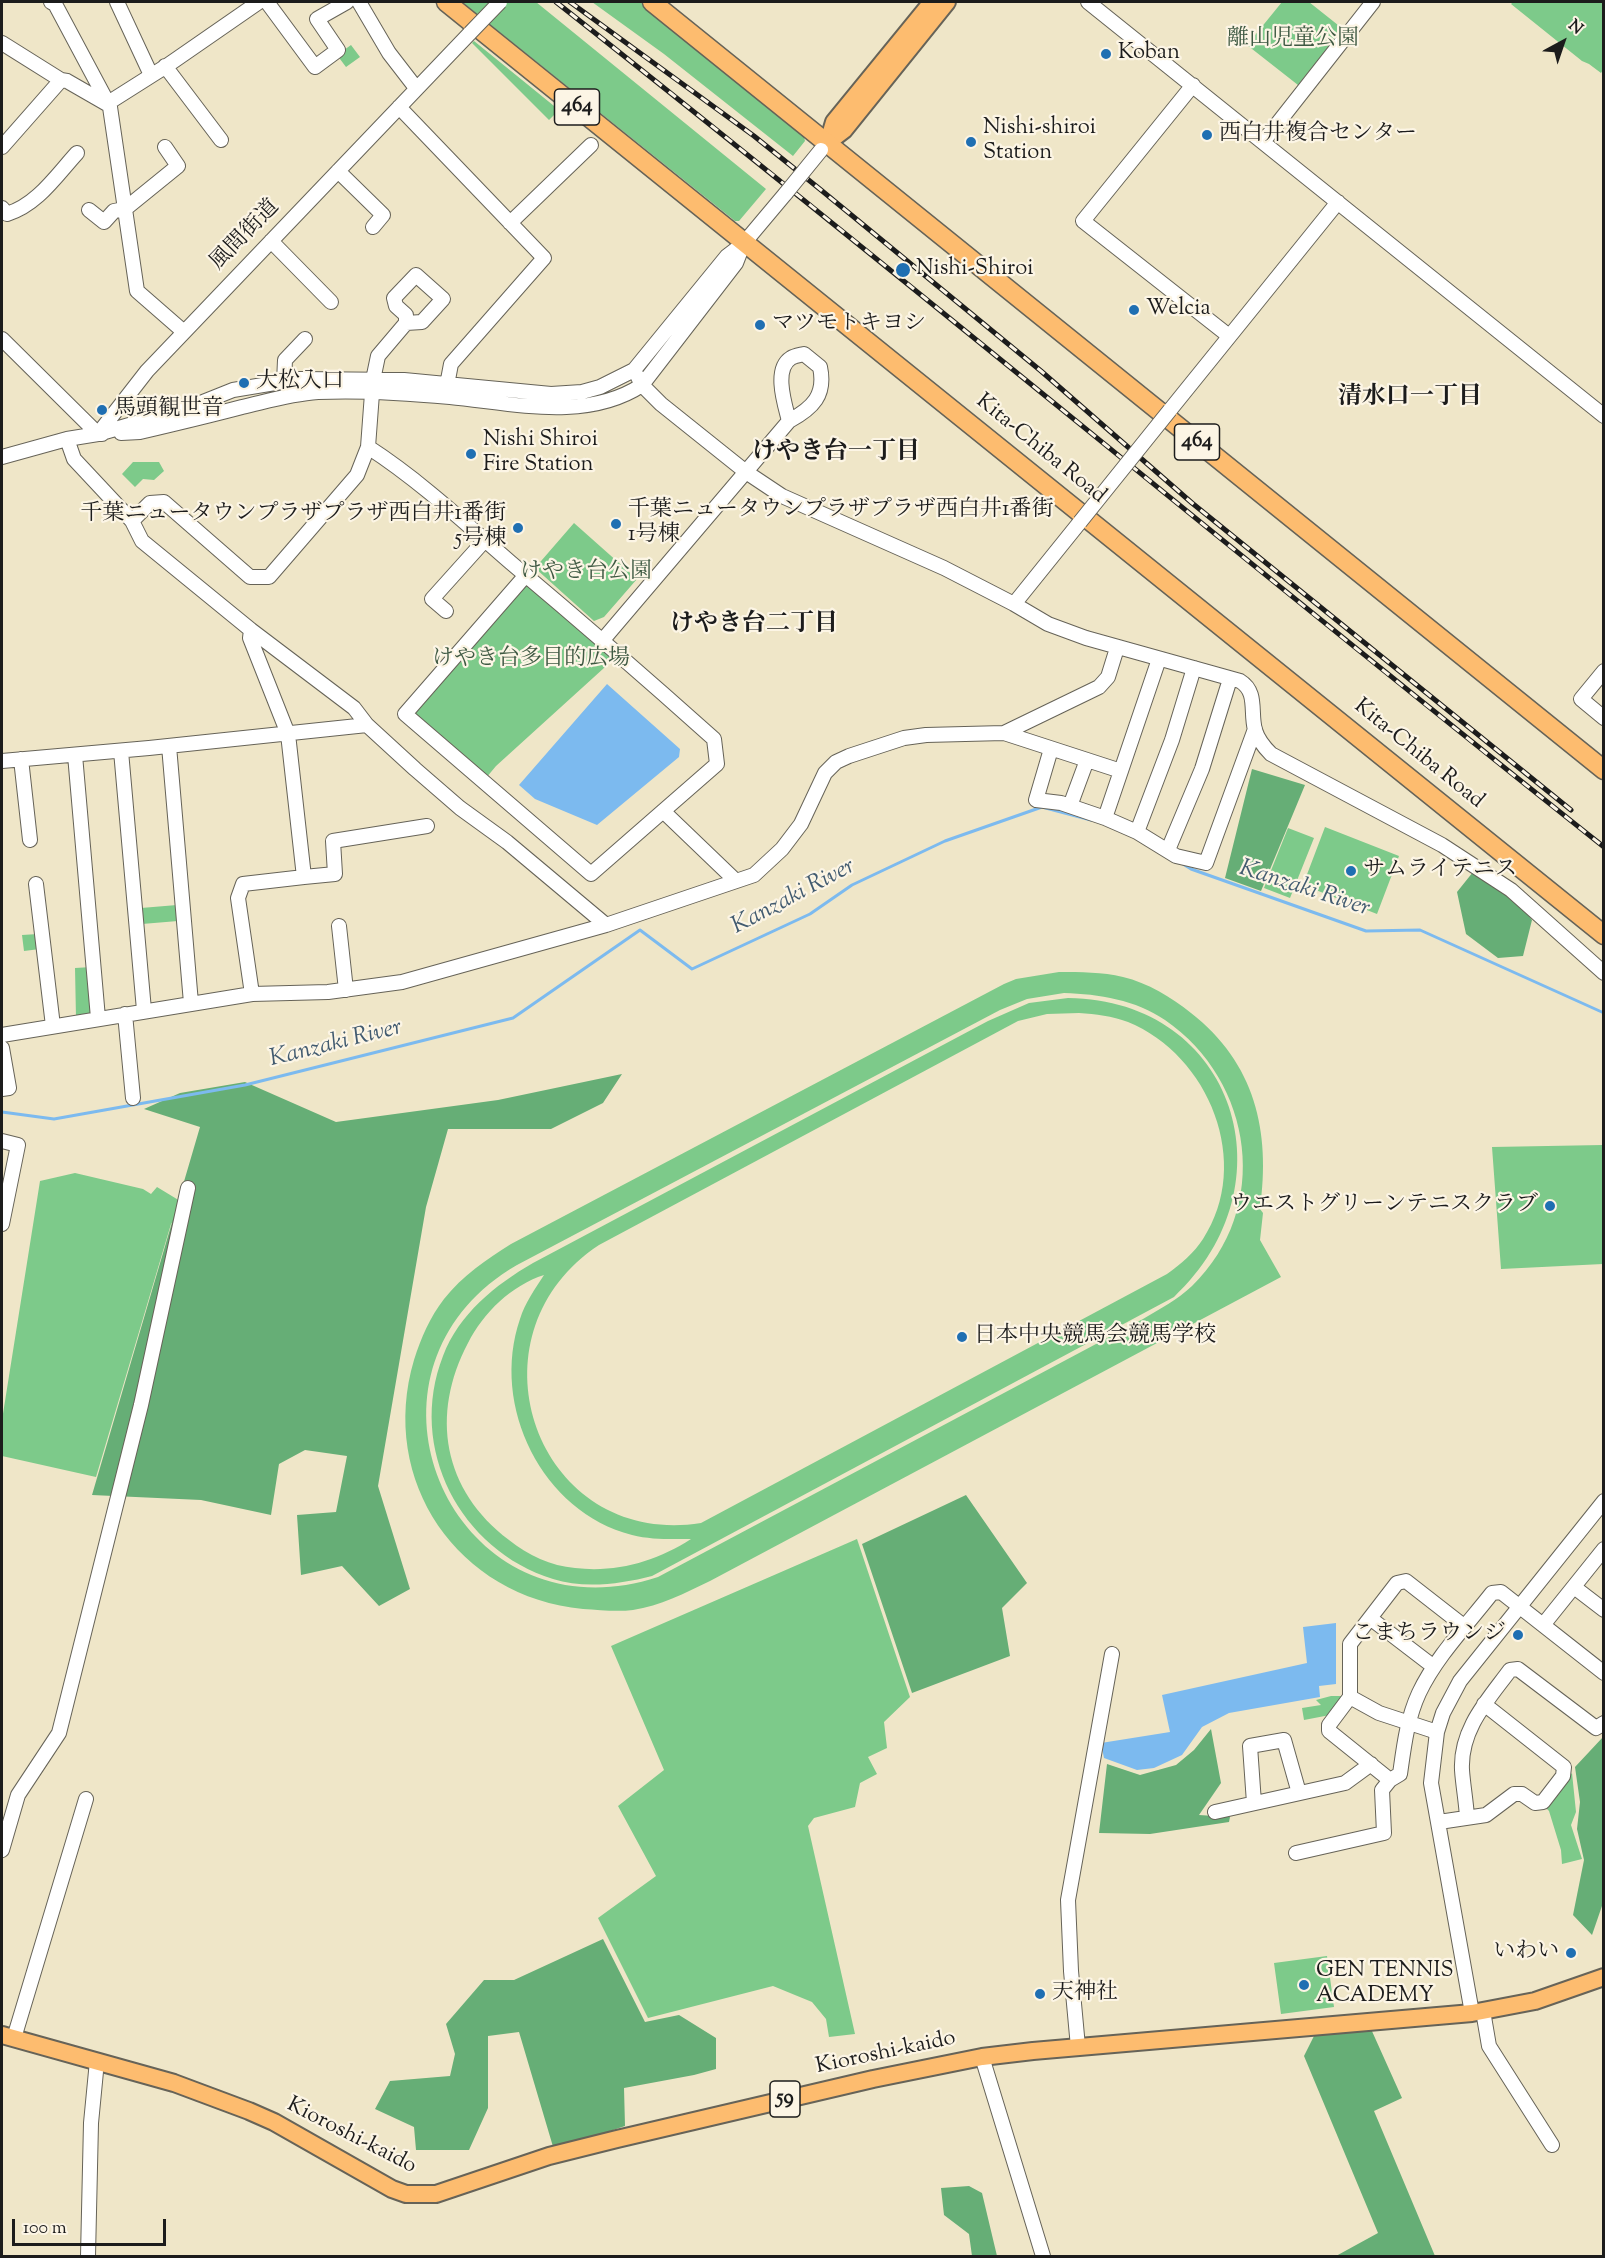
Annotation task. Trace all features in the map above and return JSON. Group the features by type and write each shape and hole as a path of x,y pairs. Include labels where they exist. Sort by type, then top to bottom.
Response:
{"highway":[{"name":"Kita-Chiba Road","path":"446,2 748,239 1604,935"},
{"name":"464","path":"652,2 824,147 1604,770"}],"main road":[{"path":"824,147 834,122 932,2"},
{"path":"824,147 844,130 947,2"},
{"name":"Kioroshi-kaido","path":"8,2037 174,2083 249,2111 274,2122 392,2189 421,2196 455,2189 549,2156 617,2139 861,2081 982,2057 1477,2012 1535,2001 1604,1977"}],"street":[{"path":"54,2 108,104 137,291 184,332"},
{"path":"117,2 152,75"},
{"path":"108,104 259,2"},
{"path":"267,2 315,68 338,50 316,19 347,2"},
{"path":"359,2 389,53 416,88"},
{"name":"風間街道","path":"98,434 147,371 500,2"},
{"path":"1088,2 1604,416"},
{"path":"1263,142 1373,2"},
{"path":"3,47 108,104"},
{"path":"165,66 221,140"},
{"path":"2,147 61,80"},
{"path":"1193,86 1083,220 1230,336"},
{"path":"399,107 544,258 451,364 447,385"},
{"path":"510,223 591,145"},
{"path":"89,210 104,222 114,211 125,209 178,166 165,147"},
{"path":"2,339 98,434 140,432 291,394 333,392 404,380 564,394 600,387 634,370 727,256 748,239 824,147"},
{"path":"2,208 7,214 17,211 36,198 77,153"},
{"path":"338,171 383,214 373,227"},
{"path":"1014,604 1338,202"},
{"path":"2,457 98,434 188,408 233,390 299,380 373,387 399,393 566,408 608,400 642,385 736,263 748,239"},
{"path":"271,241 331,303"},
{"path":"132,521 150,503 164,502 250,577 269,577 357,475 368,447 378,356 406,323"},
{"path":"284,382 285,360 305,339"},
{"path":"602,641 789,421 806,411 817,399 823,380 820,367 804,354 791,357 783,366 781,388 789,421"},
{"path":"634,370 642,385 661,404 746,472 792,501 944,568 1048,624 1117,648 1248,686 1251,693 1255,729 1260,742 1271,754 1443,845 1511,890 1604,973"},
{"path":"67,440 74,459 132,521 142,541 251,630 354,708 367,725 460,808 507,842 606,925"},
{"path":"368,447 405,471 526,575 714,739 717,764 591,874 405,714 526,575"},
{"path":"446,611 432,599 485,540"},
{"path":"251,630 250,638 288,734 304,877"},
{"path":"1004,734 1099,687 1108,677 1117,648"},
{"path":"1105,818 1160,659"},
{"path":"1137,832 1172,740 1194,669"},
{"path":"1604,671 1581,699 1604,718"},
{"path":"1168,850 1202,769 1230,679"},
{"path":"2,761 367,725"},
{"path":"1051,749 1036,800 1070,806 1105,818 1137,832 1176,855 1206,863 1255,729"},
{"path":"2,1035 252,994 328,992 402,982 606,925 754,875 782,849 801,824 825,773 836,762 904,738 926,735 1004,734 1121,771"},
{"path":"169,746 191,1003"},
{"path":"121,751 144,1010"},
{"path":"75,755 98,1018"},
{"path":"21,759 30,840"},
{"path":"1070,806 1087,760"},
{"path":"663,811 736,881"},
{"path":"252,994 238,898 243,884 335,874 333,841 427,826"},
{"path":"36,884 53,1026"},
{"path":"339,926 345,990"},
{"path":"125,1014 133,1098"},
{"path":"2,1048 9,1088 2,1089"},
{"path":"2,1141 18,1145 2,1224"},
{"path":"2,1850 18,1796 59,1733 141,1405 188,1188"},
{"path":"1552,2145 1489,2046 1477,2012 1431,1783 1437,1732 1443,1713 1461,1681 1604,1501"},
{"path":"1544,1625 1604,1549"},
{"path":"1390,1780 1329,1731 1329,1725 1350,1697 1350,1644 1397,1583 1406,1581 1465,1627"},
{"path":"1574,1587 1604,1610"},
{"path":"1296,1853 1384,1833 1382,1790 1390,1780 1400,1774 1408,1722 1419,1693 1434,1667 1492,1593 1501,1592 1604,1673"},
{"path":"1370,1618 1434,1667"},
{"path":"1078,2047 1071,1971 1068,1900 1112,1654"},
{"path":"1467,1817 1462,1767 1465,1742 1472,1722 1510,1670 1518,1669 1596,1728 1604,1723"},
{"path":"1350,1697 1379,1713 1437,1732"},
{"path":"1439,1822 1485,1815 1514,1794 1522,1794 1535,1803 1543,1802 1563,1776 1564,1767 1484,1704"},
{"path":"1254,1803 1250,1746 1284,1740 1299,1793"},
{"path":"1215,1812 1344,1783 1371,1764"},
{"path":"8,2037 86,1799"},
{"path":"982,2057 1043,2256"},
{"path":"88,2256 91,2123 97,2061"}],"green space":[{"path":"462,2 536,2 766,189 739,221 735,221"},
{"path":"592,2 640,2 803,133 805,141 793,156 664,54"},
{"name":"離山児童公園","path":"1282,2 1309,2 1343,29 1298,85 1247,45"},
{"path":"1513,2 1603,2 1603,70 1601,73 1582,61 1511,4"},
{"path":"474,41 559,110 549,120 472,43"},
{"path":"351,45 360,57 346,67 337,55"},
{"path":"133,462 159,462 164,471 154,480 143,479 135,487 122,474"},
{"name":"けやき台公園","path":"574,523 637,579 604,617 594,621 535,568"},
{"name":"けやき台多目的広場","path":"523,585 531,585 615,658 496,766 486,778 416,716 415,708"},
{"path":"1252,769 1305,785 1261,891 1225,878"},
{"name":"サムライテニス","path":"1325,827 1399,856 1377,914 1303,885"},
{"path":"1288,828 1314,838 1290,898 1264,888"},
{"path":"1473,872 1510,892 1532,920 1523,956 1498,958 1466,934 1457,892"},
{"path":"177,905 178,921 142,924 141,908"},
{"path":"38,934 40,949 24,951 22,935"},
{"path":"92,967 93,1015 76,1018 75,968"},
{"path":"1059,972 1099,973 1123,977 1167,996 1213,1033 1244,1076 1254,1100 1263,1152 1260,1209 1263,1213 1260,1240 1281,1277 710,1581 663,1602 633,1610 615,1611 583,1609 538,1600 499,1582 465,1557 438,1525 419,1489 408,1448 406,1405 414,1360 430,1320 451,1291 475,1268 511,1244 1016,979","holes":["1064,993 1117,999 1142,1007 1165,1020 1195,1046 1218,1076 1234,1111 1242,1147 1242,1184 1234,1221 1217,1255 1192,1286 1143,1319 658,1577 586,1587 524,1572 475,1536 442,1486 427,1428 433,1368 462,1312 517,1265 1000,1010 1027,999"]},
{"path":"1068,998 1126,1007 1172,1030 1207,1064 1229,1107 1237,1154 1232,1204 1211,1252 1174,1297 652,1576 590,1585 565,1582 520,1565 492,1545 468,1520 450,1491 437,1459 432,1426 434,1391 443,1356 458,1327 468,1314 492,1291 533,1263 988,1021 1029,1003","holes":["1079,1013 1122,1020 1157,1038 1181,1059 1201,1085 1215,1114 1223,1146 1224,1178 1217,1209 1203,1239 1182,1262 1167,1274 701,1523 644,1522 596,1503 560,1470 537,1428 527,1380 534,1330 557,1284 599,1245 1018,1021 1047,1014","544,1275 522,1313 513,1352 512,1386 519,1420 531,1451 549,1479 572,1504 600,1523 639,1537 691,1539 664,1554 636,1564 606,1569 566,1567 549,1562 516,1545 487,1520 469,1498 457,1475 449,1450 447,1424 449,1397 456,1370 474,1332 490,1311 510,1293"]},
{"path":"622,1074 603,1103 551,1129 448,1129 426,1207 378,1486 410,1589 379,1606 342,1566 301,1575 297,1515 336,1512 347,1456 305,1450 279,1464 271,1515 201,1500 92,1495 200,1127 144,1109 180,1093 245,1082 336,1122 498,1100"},
{"name":"ウエストグリーンテニスクラブ","path":"1603,1145 1603,1264 1501,1269 1492,1147"},
{"path":"75,1173 143,1189 151,1194 157,1187 185,1204 171,1224 96,1477 2,1456 2,1420 40,1181"},
{"path":"966,1495 1027,1583 1002,1608 1010,1656 912,1693 862,1544"},
{"path":"857,1539 910,1697 884,1722 887,1748 868,1757 877,1774 860,1783 855,1807 814,1818 808,1826 855,2034 829,2037 826,2019 812,2002 773,1986 648,2018 598,1918 656,1876 618,1806 664,1770 611,1646"},
{"path":"1331,1696 1344,1696 1330,1715 1304,1720 1302,1708 1321,1705 1316,1700"},
{"path":"1211,1729 1221,1783 1199,1815 1230,1817 1229,1822 1150,1834 1099,1833 1107,1764 1140,1775 1176,1765 1194,1750"},
{"path":"1603,1737 1603,1903 1592,1935 1573,1915 1584,1860 1577,1829 1580,1802 1575,1767"},
{"path":"1572,1773 1576,1812 1571,1825 1582,1859 1562,1864 1561,1850 1549,1811 1545,1807"},
{"path":"603,1939 645,2022 679,2015 716,2038 716,2069 624,2088 625,2126 554,2150 519,2032 488,2036 488,2108 469,2150 416,2150 414,2127 375,2109 390,2081 450,2076 455,2054 446,2024 484,1980 514,1980"},
{"name":"GEN TENNIS ACADEMY","path":"1327,1956 1334,2007 1281,2014 1274,1963"},
{"path":"1371,2029 1402,2098 1374,2111 1435,2256 1336,2256 1378,2233 1304,2056 1315,2034"},
{"path":"969,2186 982,2193 997,2256 972,2256 969,2234 944,2215 941,2188"}],"water":[{"path":"607,684 680,749 679,757 597,825 535,799 519,785"},
{"path":"1336,1623 1336,1684 1319,1686 1320,1697 1229,1713 1202,1727 1182,1755 1154,1768 1137,1770 1104,1758 1101,1743 1170,1732 1162,1695 1307,1663 1303,1627"}],"waterway":[{"name":"Kanzaki River","path":"2,1112 54,1119 245,1085 513,1018 640,930 692,969 810,914 852,885 945,841 1042,807 1091,820"},
{"name":"Kanzaki River","path":"1183,864 1191,869 1366,931 1420,930 1604,1013"}],"railway":[{"path":"556,2 1604,847"},
{"path":"570,2 754,136 821,190 1041,371 1192,503 1571,810"}],"place":[{"name":"Koban","path":"1106,54"},
{"name":"西白井複合センター","path":"1207,135"},
{"name":"Nishi-shiroi Station","path":"971,142"},
{"name":"Nishi-Shiroi","path":"903,270"},
{"name":"Welcia","path":"1134,310"},
{"name":"マツモトキヨシ","path":"760,325"},
{"name":"大松入口","path":"244,383"},
{"name":"馬頭観世音","path":"102,410"},
{"name":"Nishi Shiroi Fire Station","path":"471,454"},
{"name":"千葉ニュータウンプラザプラザ西白井1番街 1号棟","path":"616,524"},
{"name":"千葉ニュータウンプラザプラザ西白井1番街 5号棟","path":"518,528"},
{"name":"サムライテニス","path":"1351,871"},
{"name":"ウエストグリーンテニスクラブ","path":"1550,1206"},
{"name":"日本中央競馬会競馬学校","path":"962,1337"},
{"name":"こまちラウンジ","path":"1518,1635"},
{"name":"いわい","path":"1571,1953"},
{"name":"GEN TENNIS ACADEMY","path":"1304,1985"},
{"name":"天神社","path":"1040,1994"}],"district":[{"name":"清水口一丁目","path":"1410,399"},
{"name":"けやき台一丁目","path":"836,454"},
{"name":"けやき台二丁目","path":"754,626"}]}
